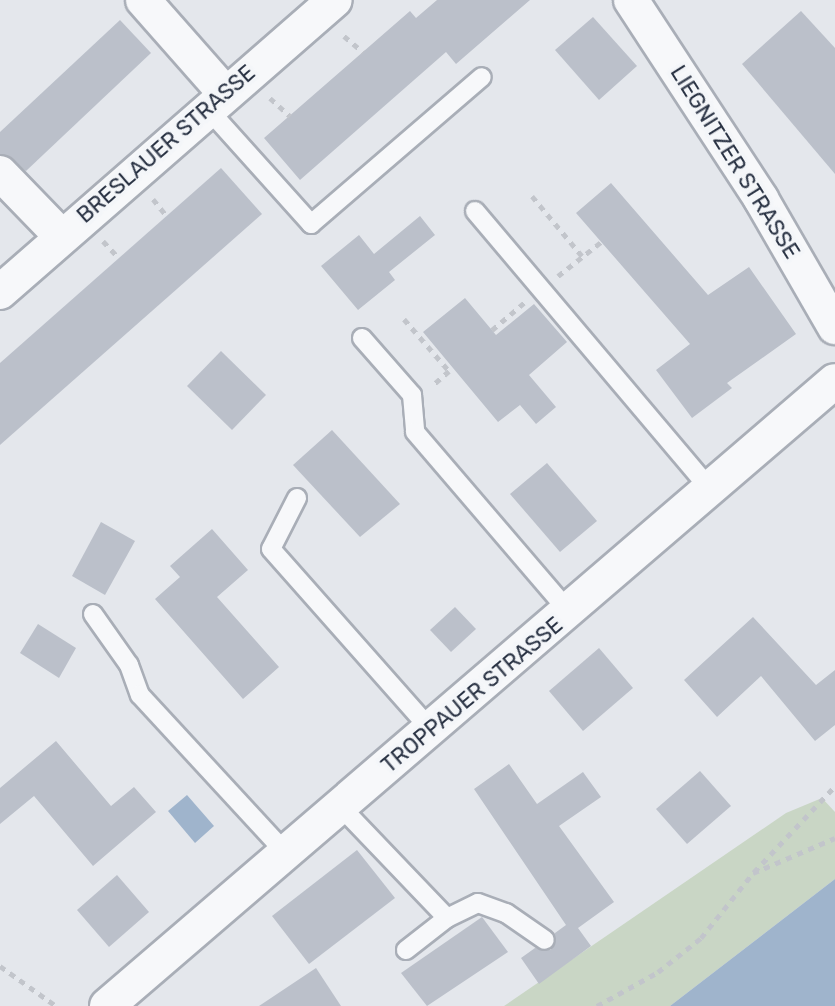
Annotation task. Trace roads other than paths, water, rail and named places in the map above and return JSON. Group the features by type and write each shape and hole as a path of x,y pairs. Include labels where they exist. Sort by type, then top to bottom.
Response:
{"street":[{"path":"143,0 216,101"},
{"name":"BRESLAUER STRASSE","path":"0,292 60,235 335,0"},
{"name":"LIEGNITZER STRASSE","path":"631,0 761,199 835,327"},
{"path":"0,173 60,235"},
{"name":"TROPPAUER STRASSE","path":"107,1006 570,613 835,381"}],"lane":[{"path":"216,101 311,224 482,77"},
{"path":"475,211 710,489"},
{"path":"362,338 413,403 415,432 570,613"},
{"path":"297,498 271,549 307,582 431,730"},
{"path":"93,614 129,665 140,695 285,852"},
{"path":"340,806 447,918"},
{"path":"406,950 447,918 478,903 545,940"}],"water":[{"path":"187,795 214,826 195,843 168,811"},
{"path":"835,879 835,1006 670,1006"}]}
